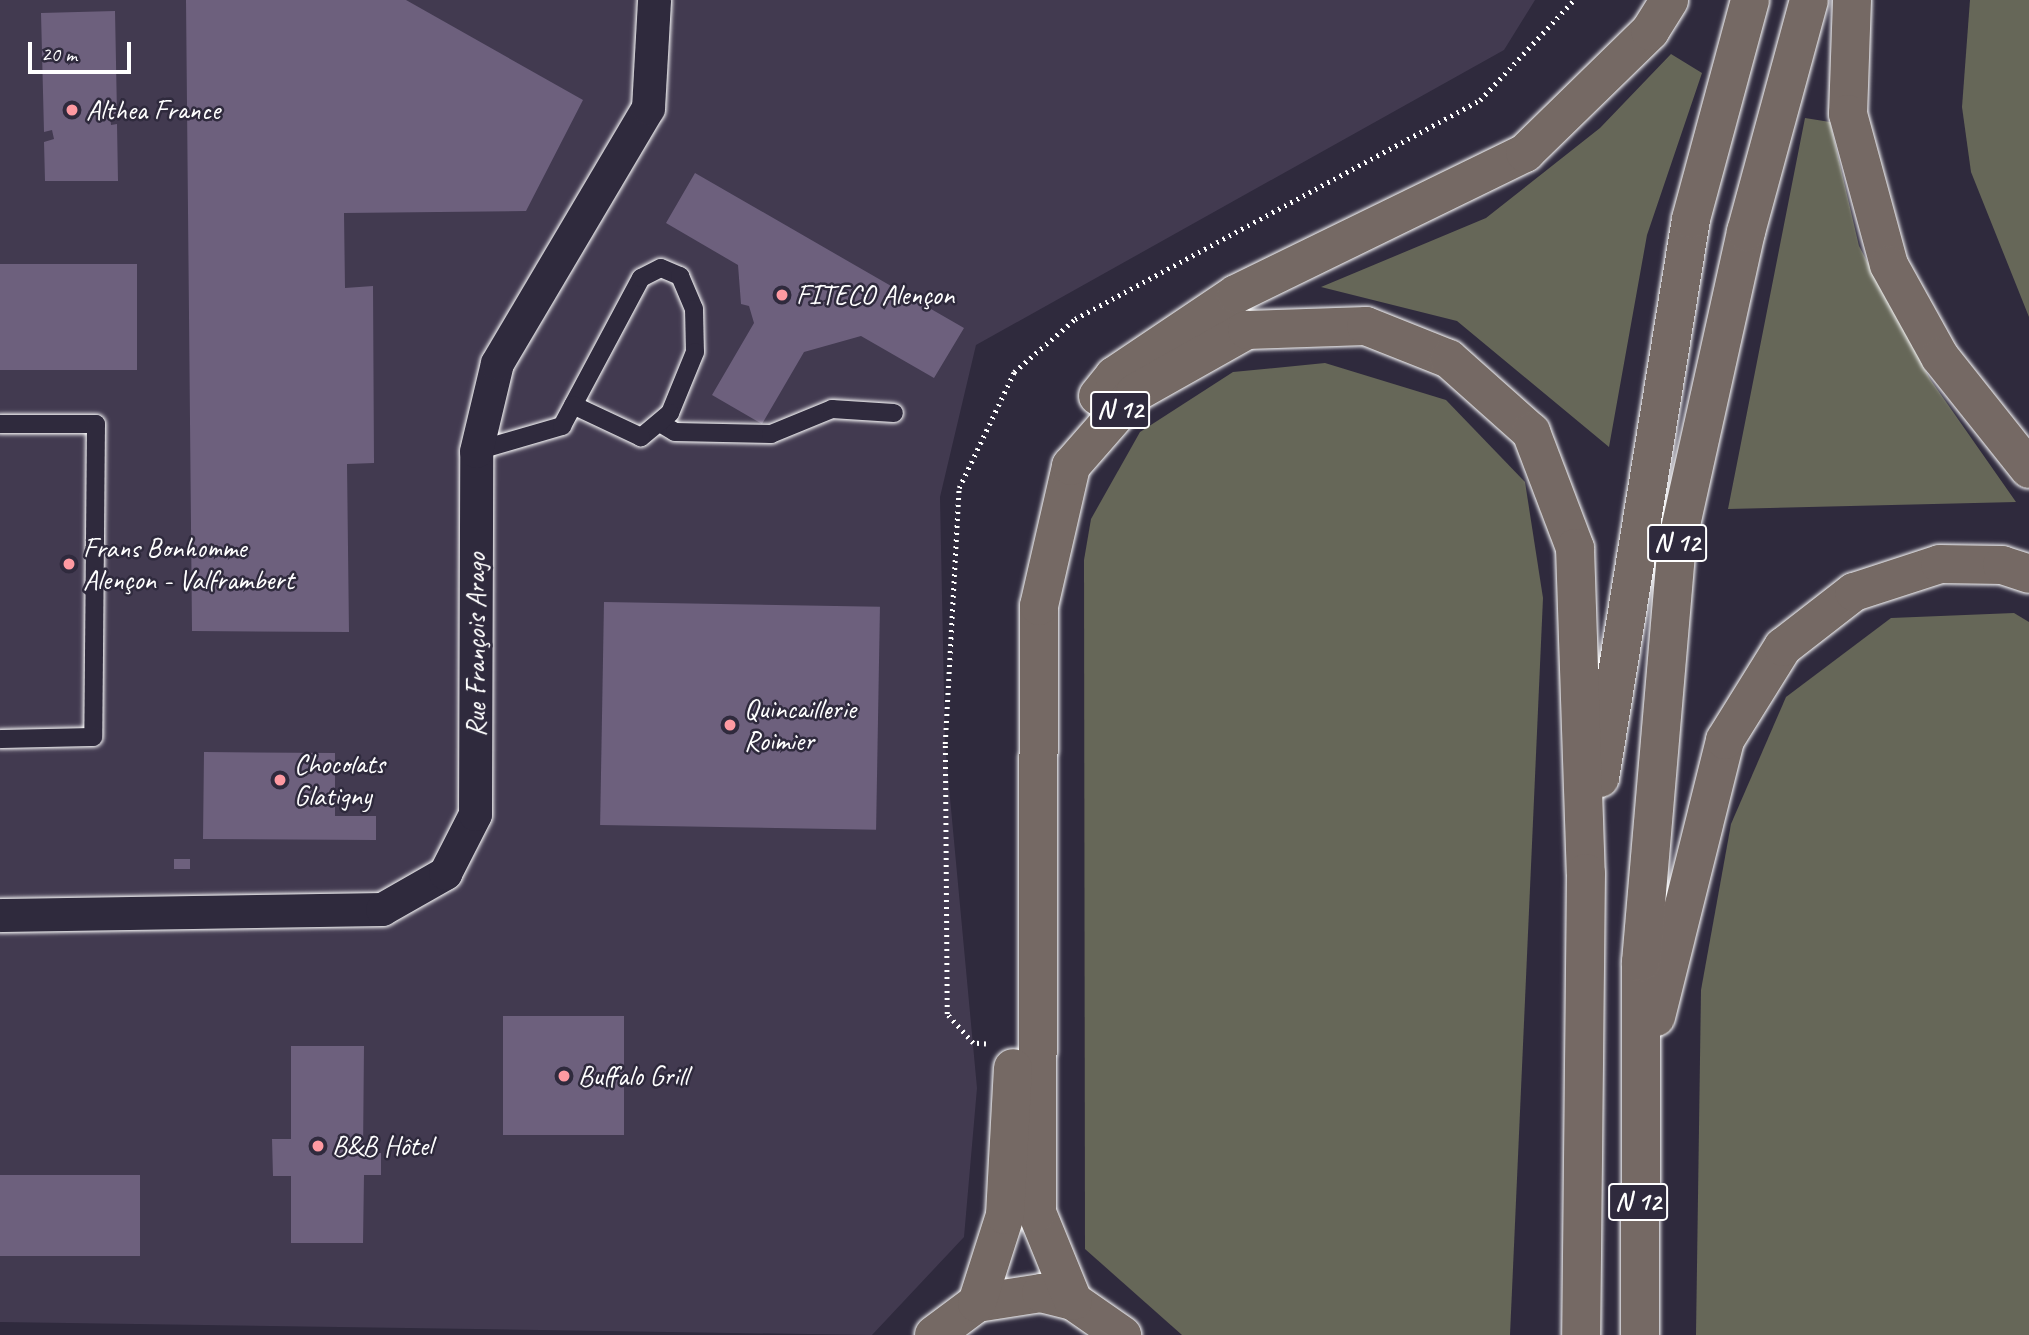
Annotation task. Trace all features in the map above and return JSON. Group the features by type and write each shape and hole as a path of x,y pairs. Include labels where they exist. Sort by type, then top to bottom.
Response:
{"main road":[{"name":"N 12","path":"977,1303 1005,1215 1014,1045 1015,601 1049,455 1114,376 1236,294 1525,153 1650,31 1669,0"},
{"name":"N 12","path":"1586,873 1691,219 1750,0"},
{"name":"N 12","path":"1639,1319 1638,1100 1641,962 1677,543 1746,232 1808,0"},
{"path":"1853,0 1848,114 1889,265 1940,357 2029,469"},
{"name":"N 12","path":"1073,1301 1037,1213 1039,606 1071,466 1135,393 1247,330 1366,326 1449,359 1531,432 1576,548 1586,873 1580,1319"},
{"name":"N 12","path":"1638,1100 1725,740 1783,647 1854,592 1940,564 2002,565 2029,574"},
{"path":"934,1335 977,1303 1031,1293 1073,1301 1122,1335"}],"street":[{"name":"Rue François Arago","path":"0,915 382,909 446,873 475,814 477,451 497,363 648,108 654,0"}],"lane":[{"path":"477,451 562,426 573,405 641,278 661,268 680,276 694,309 695,352 660,423 641,437 573,405"},
{"path":"660,423 675,432 771,434 832,409 894,413"},
{"path":"0,424 96,424 93,737 0,739"}],"path":[{"path":"1014,1045 973,1043 947,1014 945,744 959,488 1014,372 1075,319 1480,100 1574,0"}],"shaded area":[{"path":"0,0 1535,0 1504,50 976,345 940,497 945,744 977,1088 964,1237 872,1335 0,1322"}],"green space":[{"path":"1970,0 2029,0 2029,317 1971,172 1962,107"},
{"path":"1671,54 1702,73 1647,235 1609,447 1457,321 1321,287 1486,218 1600,128"},
{"path":"1805,118 1830,122 1859,246 1930,379 2016,502 1728,509"},
{"path":"1325,363 1446,400 1525,482 1543,598 1510,1335 1182,1335 1085,1249 1084,560 1091,519 1140,432 1233,372"},
{"path":"2014,613 2029,622 2029,1335 1696,1335 1701,990 1731,824 1786,697 1891,618"}],"building":[{"path":"186,0 406,0 583,100 526,211 344,213 345,288 373,286 374,463 347,464 349,632 192,631"},
{"path":"115,11 117,114 110,115 111,125 117,124 118,181 45,181 44,142 54,139 52,130 44,132 41,13"},
{"path":"695,173 964,328 934,378 861,336 804,352 762,424 712,395 754,323 749,306 741,304 738,265 666,223"},
{"path":"0,264 137,264 137,370 0,370"},
{"path":"604,602 880,607 876,830 600,825"},
{"path":"204,752 335,753 335,816 376,816 376,840 203,839"},
{"path":"174,859 190,859 190,869 174,869"},
{"name":"Buffalo Grill","path":"503,1016 624,1016 624,1135 503,1135"},
{"name":"B&B Hôtel","path":"291,1046 364,1046 363,1153 381,1153 381,1175 364,1175 363,1243 291,1243 291,1176 273,1176 272,1139 291,1139"},
{"path":"0,1175 140,1175 140,1256 0,1256"}],"place":[{"name":"Althea France","path":"72,110"},
{"name":"FITECO Alençon","path":"782,295"},
{"name":"Frans Bonhomme Alençon - Valframbert","path":"69,564"},
{"name":"Quincaillerie Roimier","path":"730,725"},
{"name":"Chocolats Glatigny","path":"280,780"},
{"name":"Buffalo Grill","path":"564,1076"},
{"name":"B&B Hôtel","path":"318,1146"}]}
